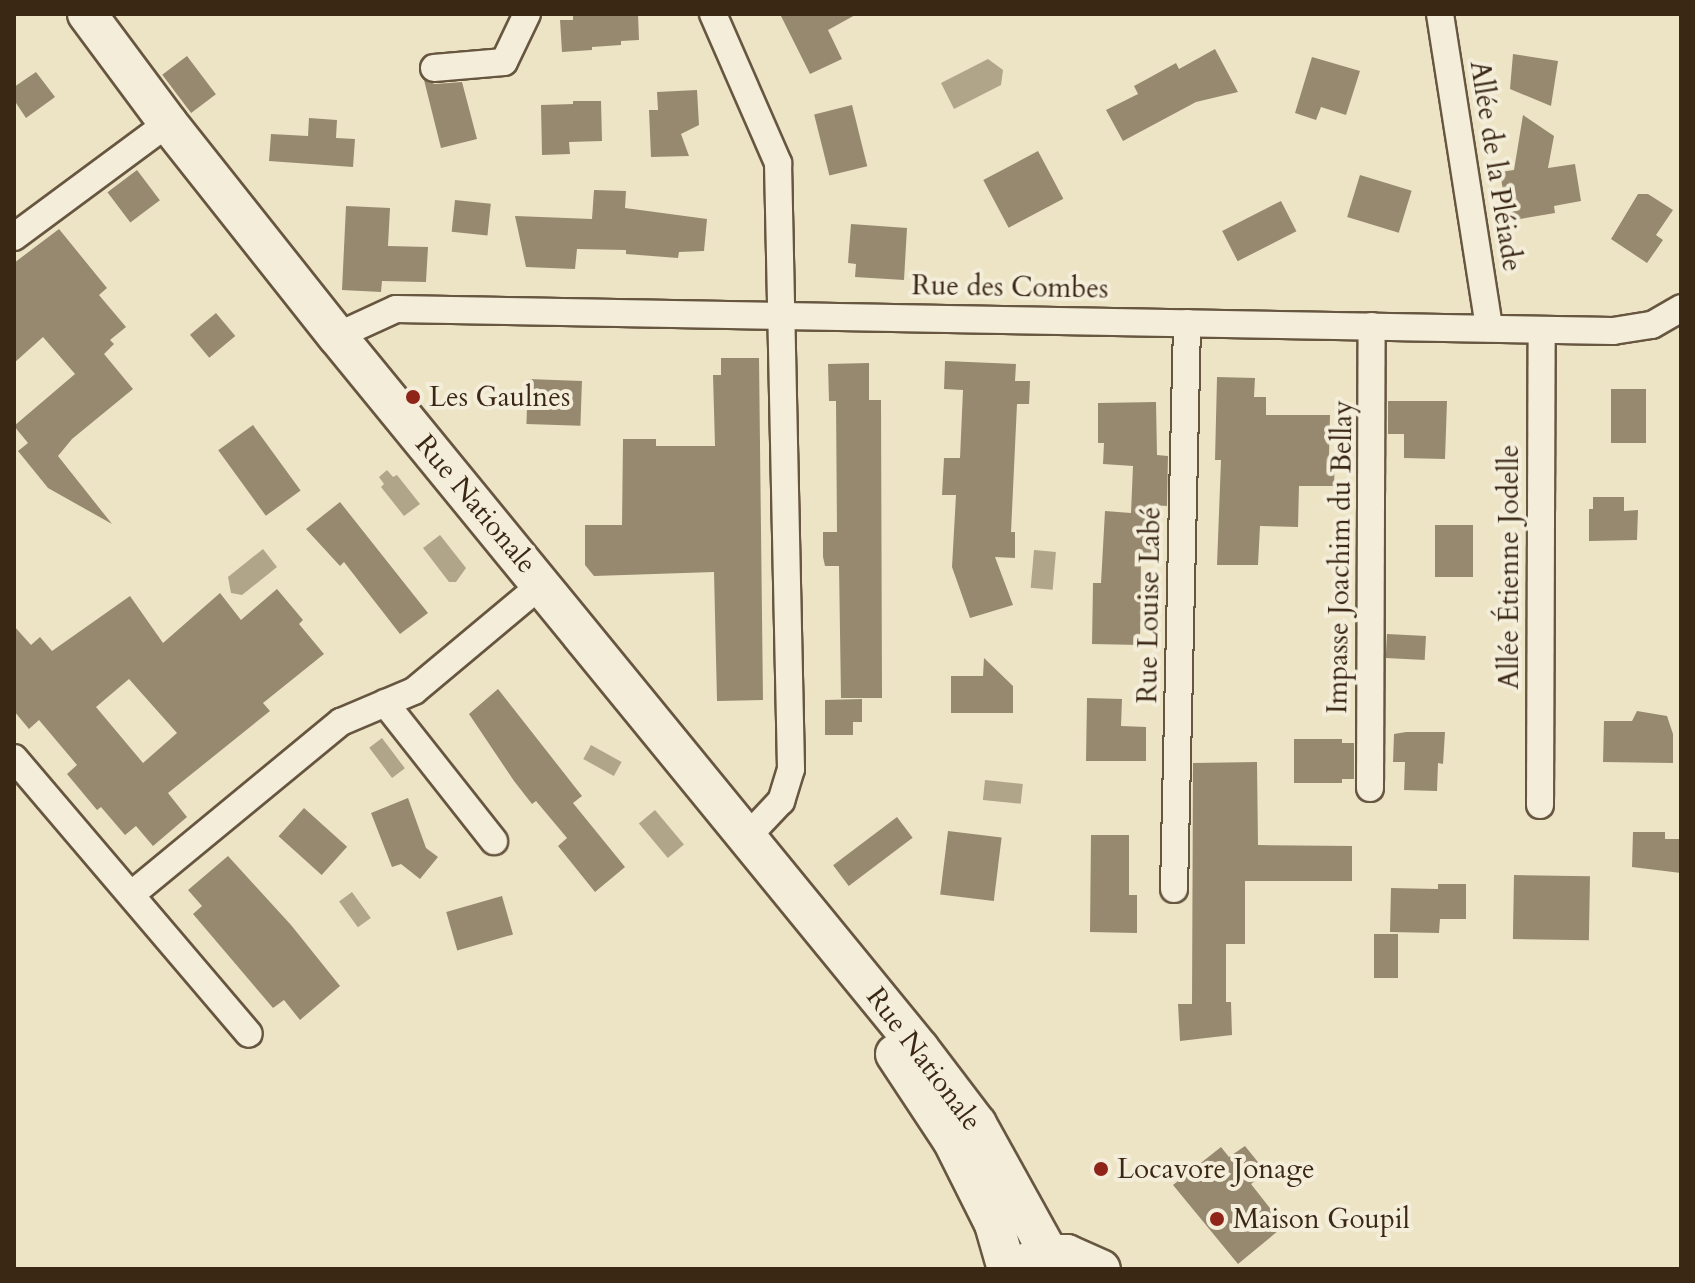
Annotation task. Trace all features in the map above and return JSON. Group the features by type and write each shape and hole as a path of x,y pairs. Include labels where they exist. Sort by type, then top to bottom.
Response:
{"main road":[{"name":"Rue Nationale","path":"87,14 168,123 337,336 748,836 977,1124 1032,1262"},
{"name":"Rue Nationale","path":"781,877 952,1140 994,1224 1007,1269"},
{"path":"1032,1262 1085,1259 1101,1269"}],"street":[{"path":"434,68 504,62 527,14"},
{"path":"713,14 778,163 784,314 791,769 781,801 748,836"},
{"name":"Allée de la Pléiade","path":"1440,14 1489,328"},
{"path":"14,237 168,123"},
{"name":"Rue des Combes","path":"337,336 396,309 1613,331 1652,325 1681,308"},
{"name":"Rue Louise Labé","path":"1174,889 1187,323"},
{"name":"Impasse Joachim du Bellay","path":"1370,788 1372,326"},
{"name":"Allée Étienne Jodelle","path":"1540,805 1542,330"},
{"path":"132,894 341,722 414,691 542,584"},
{"path":"385,703 494,841"},
{"path":"14,758 249,1034"}],"shaded area":[{"path":"988,59 1003,70 1001,85 954,109 941,83"},
{"path":"387,470 393,477 397,475 420,504 404,516 381,487 384,484 379,477"},
{"path":"440,535 466,568 456,582 449,582 423,548"},
{"path":"263,549 277,567 242,595 231,593 228,577"},
{"path":"1034,550 1056,552 1053,590 1031,588"},
{"path":"382,738 405,768 392,778 369,748"},
{"path":"591,745 622,762 614,776 583,759"},
{"path":"985,780 1023,784 1021,804 983,800"},
{"path":"655,810 684,844 668,858 639,823"},
{"path":"352,892 371,918 358,927 339,901"}],"building":[{"path":"573,14 638,14 639,40 592,47 592,50 562,52 560,20 573,20"},
{"path":"780,14 857,14 828,30 842,59 810,74"},
{"path":"1215,49 1238,92 1196,102 1123,141 1106,110 1138,94 1134,86 1176,63 1179,69"},
{"path":"1513,54 1558,61 1551,106 1510,89"},
{"path":"187,56 216,94 191,113 162,75"},
{"path":"1312,57 1360,71 1346,115 1321,107 1316,120 1295,113"},
{"path":"36,72 55,97 26,118 14,100 14,87"},
{"path":"424,80 435,84 462,82 477,139 441,148"},
{"path":"697,90 699,125 681,134 689,156 651,157 649,110 658,110 657,92"},
{"path":"573,101 601,101 602,141 569,142 570,154 542,155 541,105 573,104"},
{"path":"852,105 867,166 829,176 814,114"},
{"path":"1523,115 1554,136 1548,168 1575,164 1581,201 1554,206 1555,213 1508,221 1500,172 1514,170"},
{"path":"309,118 337,120 336,138 355,139 353,167 269,161 271,134 308,136"},
{"path":"1038,151 1063,199 1009,228 983,180"},
{"path":"137,170 160,200 130,223 107,192"},
{"path":"1360,175 1412,191 1399,233 1347,217"},
{"path":"594,190 626,191 625,208 707,219 704,251 679,252 678,258 626,254 626,250 577,249 575,269 526,267 515,216 592,219"},
{"path":"1638,194 1648,194 1673,210 1656,235 1663,240 1647,263 1611,239"},
{"path":"455,200 491,204 487,236 452,232"},
{"path":"1281,201 1296,231 1238,261 1222,231"},
{"path":"346,206 390,208 388,246 428,247 426,282 382,281 381,292 342,290"},
{"path":"851,224 907,228 904,280 855,277 856,264 848,263"},
{"path":"59,229 107,288 99,295 126,327 110,340 114,344 104,354 133,389 72,439 58,456 112,524 48,488 18,451 28,443 14,426 75,374 43,337 14,363 14,263"},
{"path":"216,313 235,336 209,358 190,335"},
{"path":"721,358 759,358 763,700 717,701 714,572 594,576 585,565 585,525 622,525 623,439 656,439 656,446 715,446 713,375 721,375"},
{"path":"945,361 1016,364 1015,381 1030,381 1029,404 1017,404 1011,532 1015,532 1015,558 995,557 1013,605 970,618 952,567 956,495 942,495 944,458 960,458 963,390 944,389"},
{"path":"869,363 869,400 881,400 882,698 841,698 839,566 825,566 823,557 823,532 837,532 836,401 829,401 828,364"},
{"path":"1217,377 1255,378 1254,397 1266,397 1266,415 1330,415 1329,456 1335,456 1334,486 1299,486 1298,527 1260,526 1258,565 1217,565 1221,460 1215,460"},
{"path":"528,379 582,381 580,426 526,424"},
{"path":"1611,389 1646,389 1646,443 1611,443"},
{"path":"1388,401 1447,401 1445,459 1404,458 1404,434 1388,434"},
{"path":"1156,402 1157,455 1168,456 1167,506 1153,505 1151,559 1141,559 1140,645 1092,644 1093,583 1101,583 1105,511 1131,513 1133,466 1103,464 1104,443 1098,443 1098,403"},
{"path":"253,425 301,491 266,516 218,450"},
{"path":"1593,497 1624,497 1624,511 1638,510 1637,540 1589,541 1589,509 1593,509"},
{"path":"340,502 428,613 400,634 344,562 340,566 306,529"},
{"path":"1435,525 1473,525 1473,577 1435,577"},
{"path":"277,589 303,620 299,624 324,654 263,703 270,711 168,793 187,817 153,846 136,826 125,835 101,807 97,810 67,774 77,765 39,720 29,729 14,711 14,626 31,645 40,637 52,651 130,596 163,643 220,593 241,620","holes":["129,679 177,733 143,763 96,707"]},
{"path":"1387,634 1426,636 1425,660 1386,658"},
{"path":"984,658 1013,686 1013,713 951,713 951,676 983,676"},
{"path":"498,689 582,796 573,803 625,867 595,892 558,846 567,838 536,801 532,804 469,714"},
{"path":"1087,698 1122,699 1121,726 1146,727 1146,761 1086,761"},
{"path":"862,699 862,722 853,722 853,735 825,735 825,700"},
{"path":"1637,711 1667,716 1673,734 1673,763 1603,762 1604,721 1632,721"},
{"path":"1445,732 1443,764 1438,763 1437,791 1404,790 1405,762 1393,762 1394,734"},
{"path":"1294,739 1342,739 1342,743 1354,743 1354,779 1342,779 1342,783 1294,783"},
{"path":"1257,762 1258,845 1352,846 1352,881 1245,881 1245,944 1226,944 1226,1002 1231,1002 1232,1035 1180,1041 1178,1004 1192,1004 1193,763"},
{"path":"408,798 426,848 438,857 420,879 401,864 392,867 371,813"},
{"path":"304,808 347,847 322,875 279,836"},
{"path":"897,817 913,838 849,886 833,865"},
{"path":"948,831 1002,838 994,901 940,895"},
{"path":"1633,832 1665,832 1665,839 1681,839 1681,873 1632,867"},
{"path":"1091,835 1129,835 1129,895 1137,895 1137,933 1090,932"},
{"path":"228,856 291,925 340,986 300,1020 284,1000 273,1008 193,914 202,906 188,890"},
{"path":"1514,875 1590,876 1589,940 1513,939"},
{"path":"1438,884 1466,884 1466,919 1440,919 1439,933 1390,932 1391,888 1438,889"},
{"path":"502,896 513,934 457,950 446,912"},
{"path":"1374,934 1398,934 1398,978 1374,978"},
{"path":"1245,1146 1266,1172 1251,1184 1284,1226 1238,1264 1173,1185 1221,1147 1229,1157"}],"place":[{"name":"Les Gaulnes","path":"413,397"},
{"name":"Locavore Jonage","path":"1101,1169"},
{"name":"Maison Goupil","path":"1217,1219"}]}
